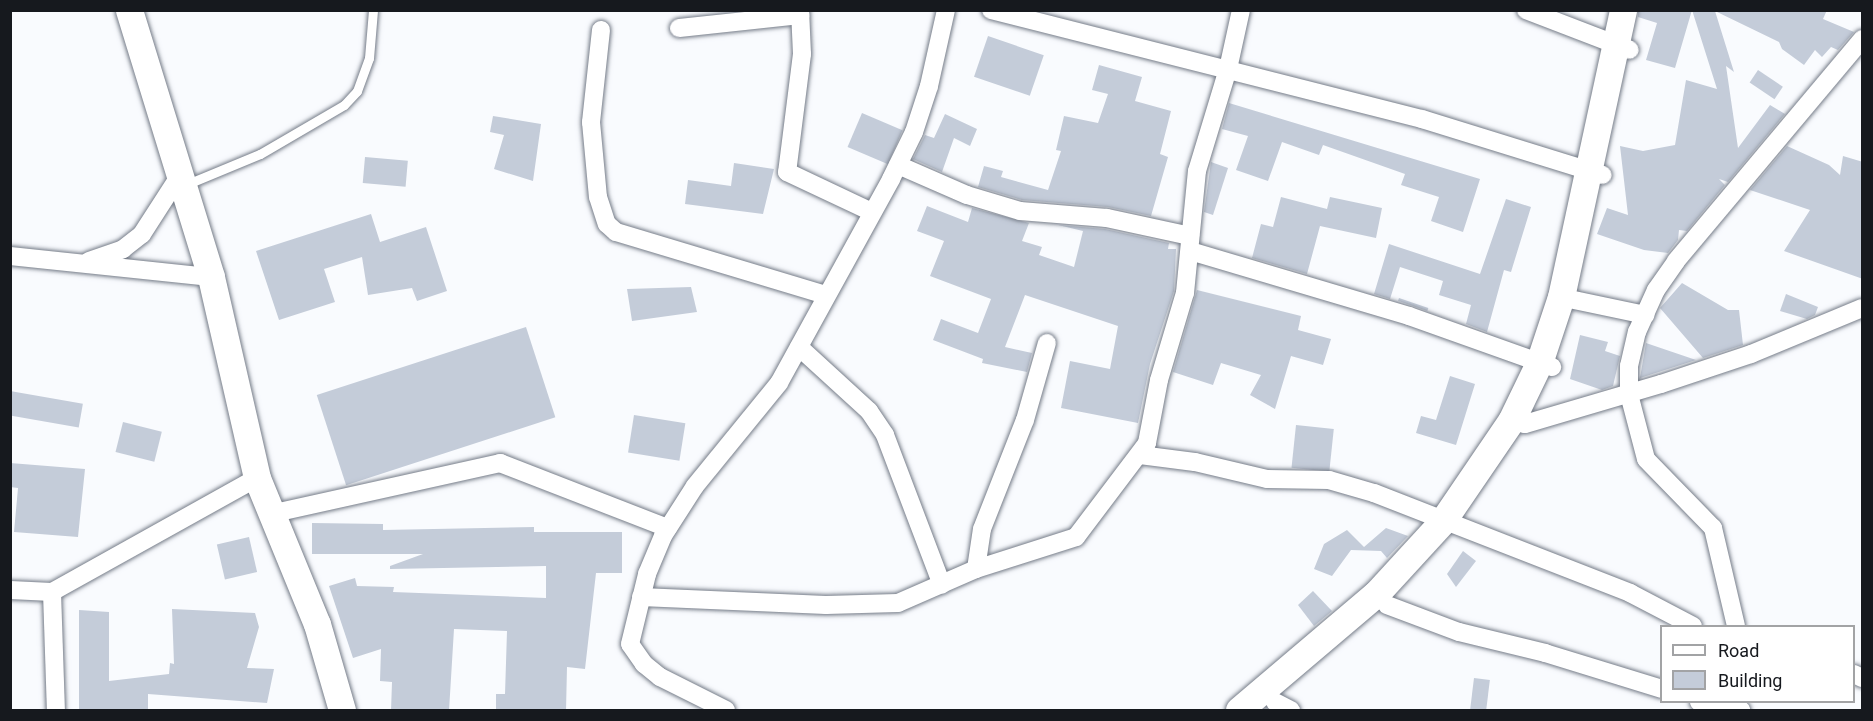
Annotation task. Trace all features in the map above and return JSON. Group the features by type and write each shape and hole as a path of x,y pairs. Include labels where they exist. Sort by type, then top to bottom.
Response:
{"street":[{"path":"129,10 211,277 257,478 317,624 342,711"},
{"path":"726,711 660,677 644,664 630,644 641,597 668,528 694,486 762,409 799,347 898,165 928,86 946,10"},
{"path":"991,10 1422,119 1596,173"},
{"path":"641,597 898,603 976,569 1076,537 1106,493 1140,455 1147,443 1159,380 1185,293 1197,171 1228,69 1241,10"},
{"path":"1526,10 1623,49"},
{"path":"1623,10 1623,49"},
{"path":"1277,708 1387,605 1449,525 1518,422 1574,300 1596,173 1623,49 1638,10"},
{"path":"679,28 800,13 802,54 787,172 872,212"},
{"path":"601,30 591,122 598,197 607,224 616,232 826,295"},
{"path":"1736,625 1713,528 1646,459 1629,394 1629,366 1645,315 1656,290 1676,261 1863,39"},
{"path":"898,165 967,195 1020,211 1107,218 1409,316 1545,365"},
{"path":"1545,365 1561,297 1596,173"},
{"path":"85,263 123,249 142,234 182,181"},
{"path":"10,256 211,277"},
{"path":"1574,300 1645,315"},
{"path":"1518,422 1629,394 1751,354 1863,308"},
{"path":"976,569 982,529 1025,420 1047,343"},
{"path":"799,347 869,411 885,435 942,585"},
{"path":"1140,455 1195,462 1267,479 1329,480 1402,503 1449,525 1630,593 1690,625"},
{"path":"270,514 500,463 668,528"},
{"path":"10,590 52,592 257,478"},
{"path":"1239,711 1376,594 1449,525"},
{"path":"52,592 56,711"},
{"path":"1387,605 1450,629 1545,653 1660,688"},
{"path":"1704,703 1742,711"}],"lane":[{"path":"182,181 260,154 345,105 357,91 369,58 373,10"}],"building":[{"path":"1638,10 1692,10 1675,68 1646,60 1657,23 1638,17"},
{"path":"1692,10 1827,10 1823,19 1854,32 1838,50 1831,47 1822,57 1815,50 1804,65 1782,49 1779,42 1715,11 1734,72 1726,66 1738,148 1770,105 1785,114 1728,182 1719,179 1725,185 1687,231 1679,230 1678,240 1668,253 1644,250 1597,234 1607,208 1628,215 1620,146 1643,151 1675,145 1686,80 1717,89"},
{"path":"988,36 1044,55 1030,96 974,77"},
{"path":"1099,65 1142,77 1135,101 1171,111 1160,154 1168,157 1151,216 1108,207 1022,200 978,187 984,166 1003,171 1001,177 1048,190 1061,151 1056,150 1064,116 1098,123 1108,94 1092,90"},
{"path":"1758,70 1783,87 1774,99 1750,82"},
{"path":"1229,103 1480,179 1463,232 1431,221 1439,197 1401,185 1405,174 1323,145 1319,155 1282,142 1268,181 1236,170 1248,136 1222,129"},
{"path":"862,113 903,130 888,164 848,147"},
{"path":"945,114 977,129 970,146 954,138 942,172 913,159 925,135 934,138"},
{"path":"493,116 541,124 533,181 494,169 504,135 490,132"},
{"path":"1787,146 1829,165 1840,175 1843,156 1863,162 1863,279 1784,251 1810,210 1750,190"},
{"path":"365,157 408,161 406,187 363,183"},
{"path":"1211,162 1228,168 1213,215 1204,212"},
{"path":"734,163 774,169 763,214 685,204 688,180 731,186"},
{"path":"1281,197 1327,209 1330,197 1382,208 1376,238 1320,226 1307,274 1252,258 1261,224 1273,227"},
{"path":"1506,199 1531,207 1511,272 1504,270 1487,332 1466,324 1471,305 1439,295 1443,281 1400,267 1390,299 1374,294 1389,244 1480,274"},
{"path":"927,206 968,222 972,208 1029,223 1022,241 1042,247 1039,255 1074,267 1083,231 1058,225 1105,229 1169,243 1168,249 1176,249 1174,291 1150,364 1138,423 1061,408 1070,361 1110,369 1118,326 1025,295 1005,347 1032,353 1027,372 982,363 983,359 933,340 941,319 978,333 991,299 930,276 944,241 917,231"},
{"path":"371,214 380,242 426,227 447,291 417,301 412,288 368,295 362,257 324,269 335,302 279,320 256,251"},
{"path":"1682,283 1728,310 1739,310 1743,345 1703,358 1660,308"},
{"path":"691,287 697,312 632,321 627,289"},
{"path":"1197,290 1301,316 1298,330 1331,339 1323,365 1291,356 1275,409 1250,395 1261,375 1221,363 1213,385 1173,372"},
{"path":"1786,294 1818,307 1815,315 1807,319 1780,311"},
{"path":"1399,298 1428,308 1427,311 1398,301"},
{"path":"526,327 555,417 346,485 317,395"},
{"path":"1580,335 1608,342 1605,351 1620,356 1613,386 1602,390 1570,379"},
{"path":"1646,343 1696,360 1640,378"},
{"path":"1450,376 1475,384 1456,445 1416,433 1421,416 1436,420"},
{"path":"10,391 83,404 79,427 10,415"},
{"path":"634,415 685,423 679,461 628,453"},
{"path":"123,422 162,432 154,462 116,452"},
{"path":"1296,425 1334,429 1329,472 1292,468"},
{"path":"10,463 85,469 78,537 14,532 18,488 10,487"},
{"path":"312,523 383,524 383,530 534,527 534,532 622,532 622,573 596,573 585,669 567,667 566,711 496,711 496,694 505,694 507,631 454,629 449,711 391,711 392,682 380,681 381,649 353,658 329,586 355,578 357,586 394,587 393,592 546,598 546,566 390,569 390,566 423,554 312,554"},
{"path":"1386,528 1408,536 1387,558 1381,551 1351,550 1332,576 1314,569 1324,544 1347,530 1364,547"},
{"path":"249,537 257,572 225,580 217,544"},
{"path":"1463,551 1476,561 1456,587 1447,574"},
{"path":"1313,591 1332,611 1314,626 1298,605"},
{"path":"172,609 255,613 259,627 247,668 274,669 267,703 148,694 148,711 79,711 79,610 109,612 109,681 169,674 170,663 174,664"},
{"path":"1474,678 1490,680 1486,710 1470,710"}]}
